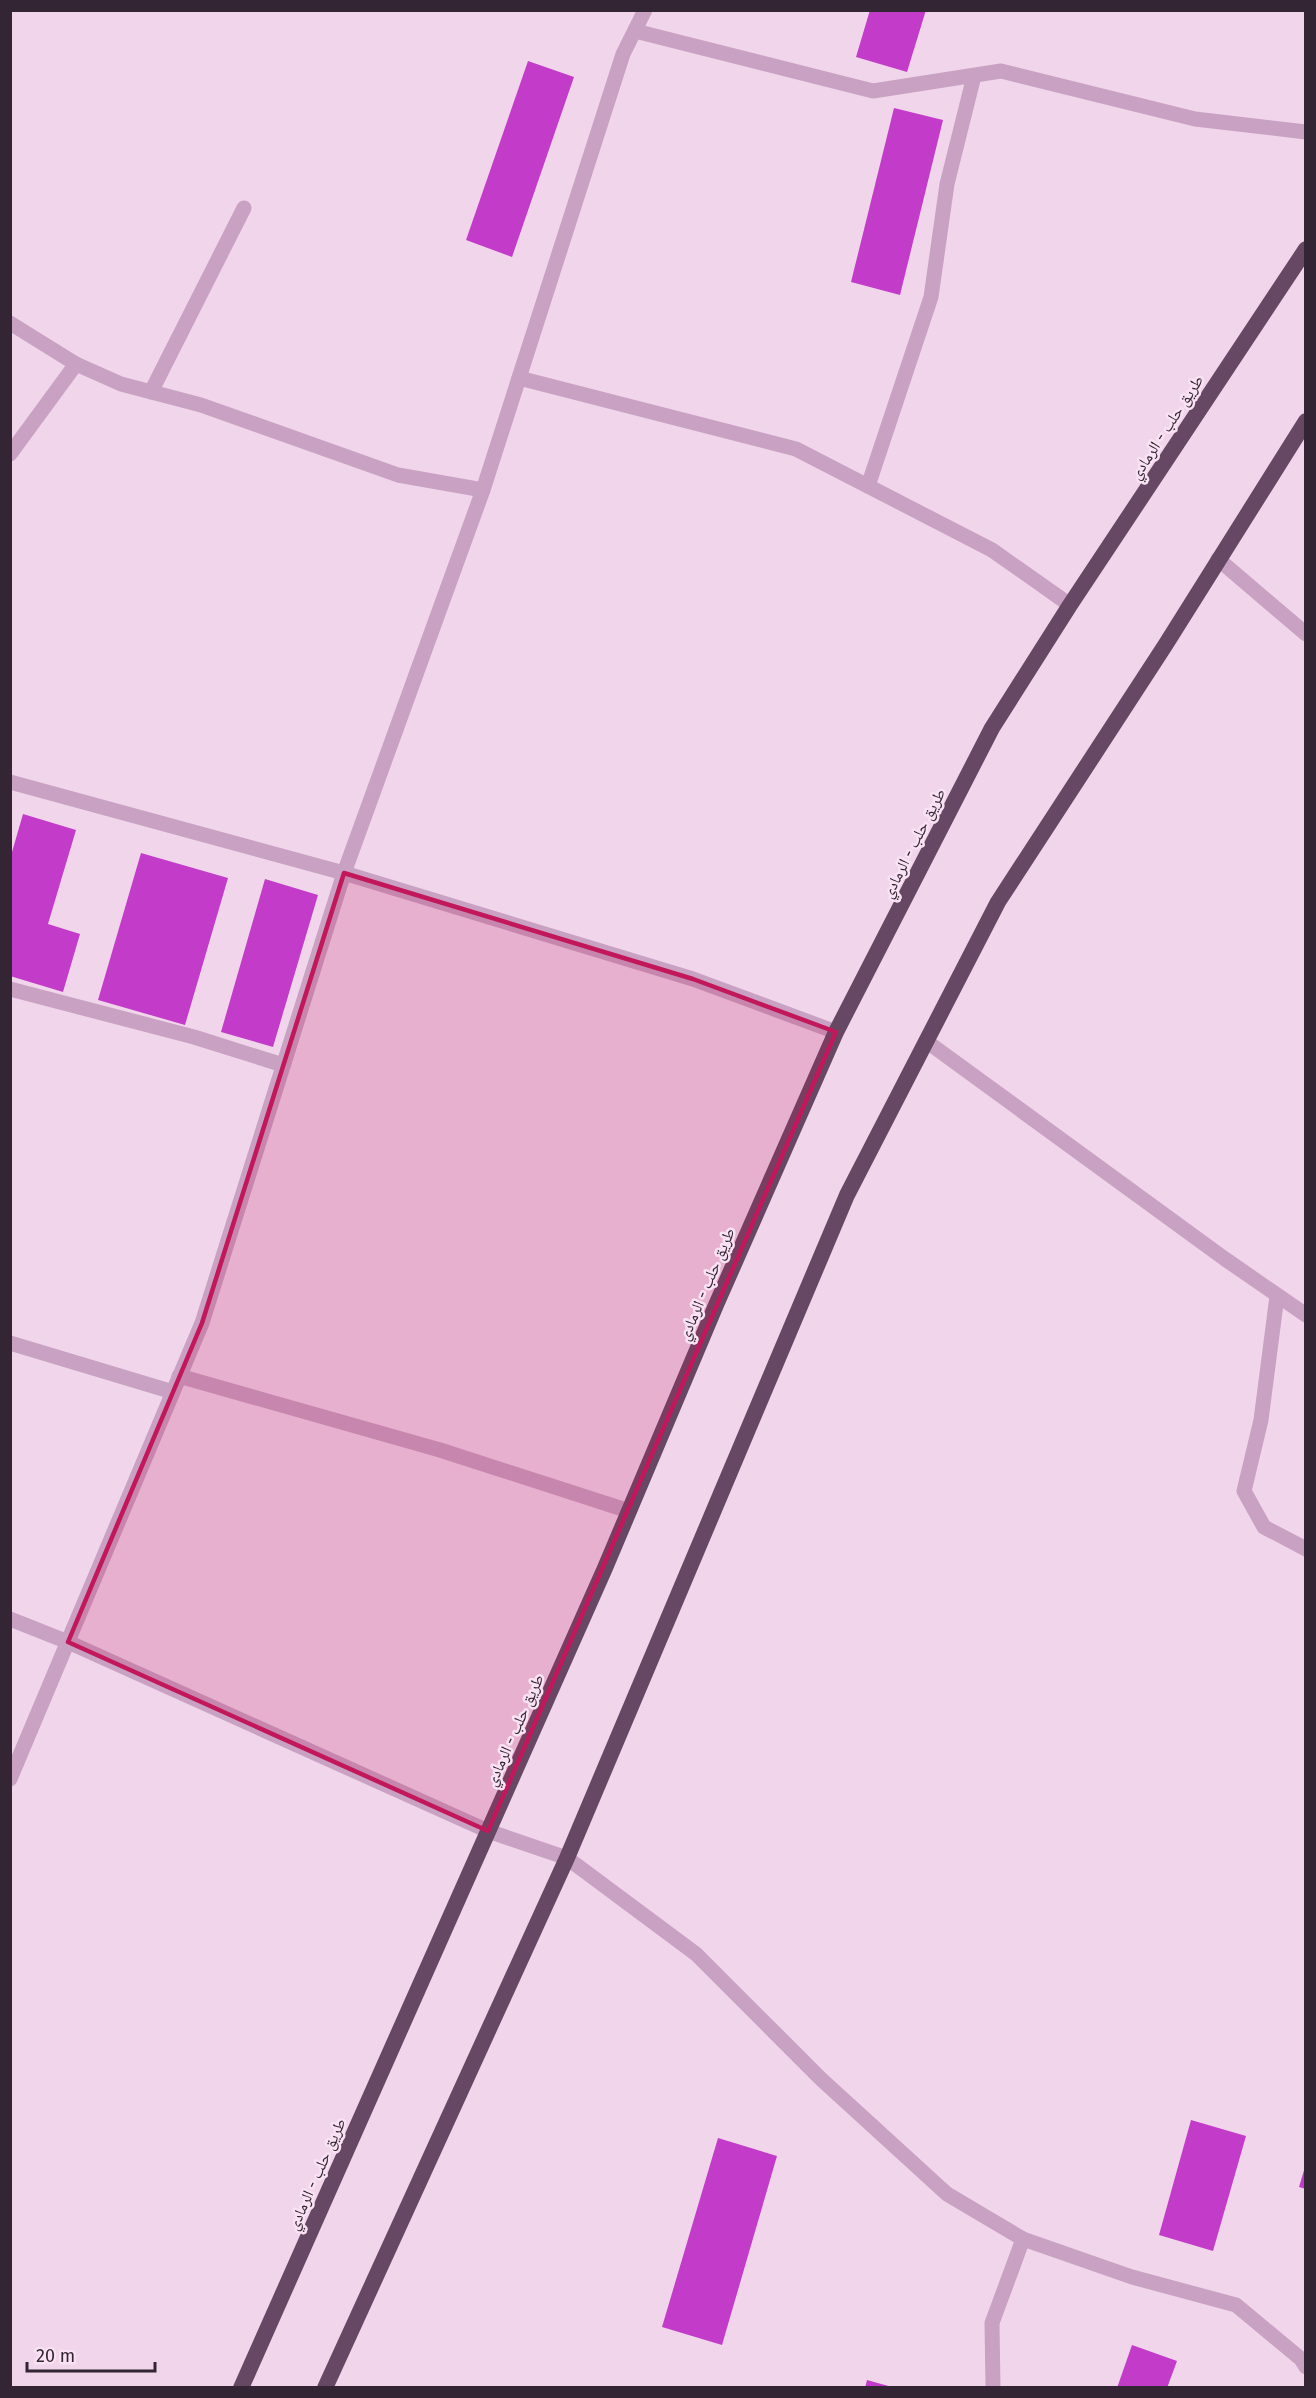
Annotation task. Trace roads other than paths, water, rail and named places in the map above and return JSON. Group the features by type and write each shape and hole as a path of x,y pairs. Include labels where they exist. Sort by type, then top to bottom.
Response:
{"highway":[{"name":"طريق حلب - الرمادي","path":"241,2388 629,1511 836,1032 992,729 1305,249"},
{"path":"325,2388 567,1858 847,1195 998,902 1305,421"}],"street":[{"path":"10,1779 202,1323 344,873 483,490 623,54 645,10"},
{"path":"635,31 873,91 1000,71 1195,119 1305,132"},
{"path":"868,486 932,297 948,184 974,76"},
{"path":"151,392 244,208"},
{"path":"10,323 76,364 121,384 201,405 398,475 483,490"},
{"path":"10,454 76,364"},
{"path":"519,378 796,449 992,550 1071,605"},
{"path":"1218,559 1305,634"},
{"path":"10,782 344,873 693,979 836,1032"},
{"path":"10,988 194,1037 283,1065"},
{"path":"926,1041 1305,1315"},
{"path":"1277,1296 1261,1420 1244,1491 1264,1527 1305,1549"},
{"path":"10,1343 172,1392"},
{"path":"179,1376 440,1450 629,1511"},
{"path":"10,1619 68,1642 488,1831 567,1858 696,1954 821,2079 947,2194 1023,2239 1132,2277 1236,2305 1301,2359 1305,2367"},
{"path":"993,2388 992,2323 1023,2239"}]}
